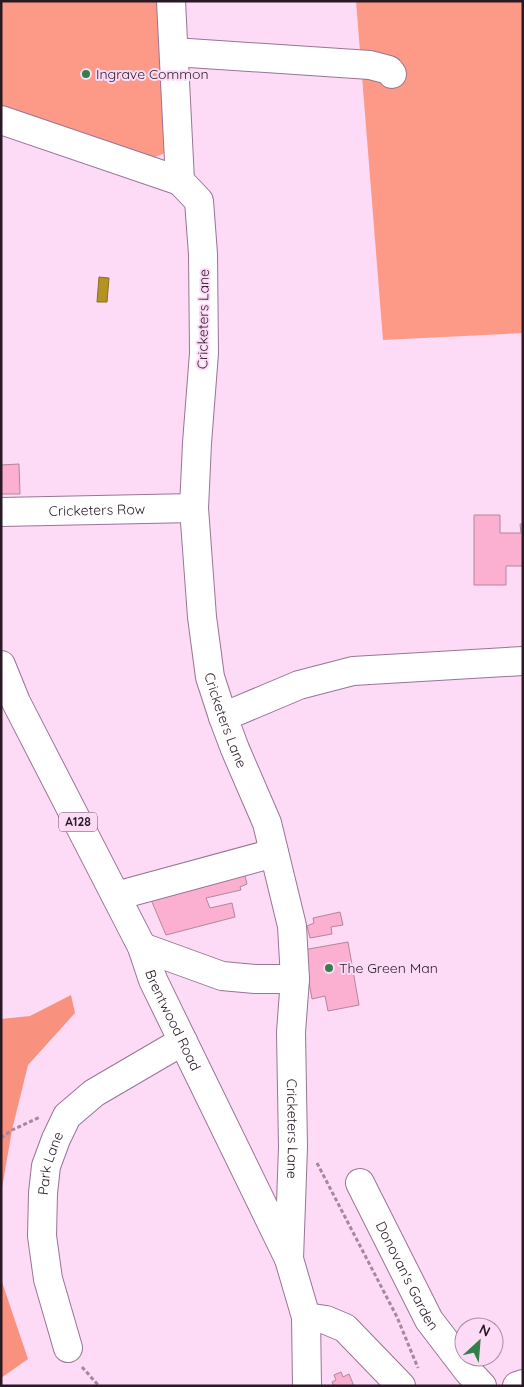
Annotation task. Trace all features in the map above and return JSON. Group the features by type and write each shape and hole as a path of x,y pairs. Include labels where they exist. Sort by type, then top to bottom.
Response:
{"street":[{"path":"171,1 180,182"},
{"path":"174,52 370,65 390,70 392,74"},
{"name":"Cricketers Lane","path":"1,120 180,182 199,201 204,254 204,353 194,508 203,625 210,677 223,717 267,823 292,926 295,979 291,1032 293,1134 292,1220 289,1259"},
{"name":"Cricketers Row","path":"1,512 194,508"},
{"path":"223,717 299,685 353,671 523,661"},
{"name":"Brentwood Road","path":"1,665 9,706 116,896 142,947 153,980 289,1259 306,1317 307,1386"},
{"path":"116,896 274,853"},
{"path":"142,947 222,976 255,979 295,979"},
{"name":"Park Lane","path":"68,1348 48,1279 42,1236 46,1166 52,1148 67,1116 94,1093 183,1041"},
{"name":"Donovan's Garden","path":"360,1183 429,1320 468,1372 482,1386"},
{"path":"306,1317 326,1320 345,1328 409,1377"},
{"path":"517,1386 523,1384"}],"path":[{"path":"293,1134 302,1136 309,1148 397,1317 409,1377"}],"shaded area":[{"name":"Ingrave Common","path":"1,1 165,1 171,143 163,154 147,160 1,110"},
{"path":"356,1 523,1 523,333 383,340"},
{"path":"99,277 109,278 107,302 97,302"},
{"path":"71,995 75,1013 28,1065 12,1130 1,1194 1,1019 30,1016"},
{"path":"1,1279 28,1359 1,1378"}],"building":[{"path":"19,464 20,494 1,494 1,465"},
{"path":"474,515 500,515 500,533 521,533 520,524 523,524 523,566 506,566 506,585 474,585"},
{"path":"244,872 247,884 240,887 241,890 206,898 210,908 232,903 235,917 166,935 149,895"},
{"path":"340,912 343,925 331,927 332,934 310,938 307,926 314,923 313,918"},
{"name":"The Green Man","path":"348,942 359,1005 328,1011 325,996 312,999 303,950"},
{"path":"341,1372 343,1377 349,1374 354,1386 334,1386 332,1382 336,1380 334,1375"}],"place":[{"name":"Ingrave Common","path":"86,74"},
{"name":"The Green Man","path":"329,968"}]}
